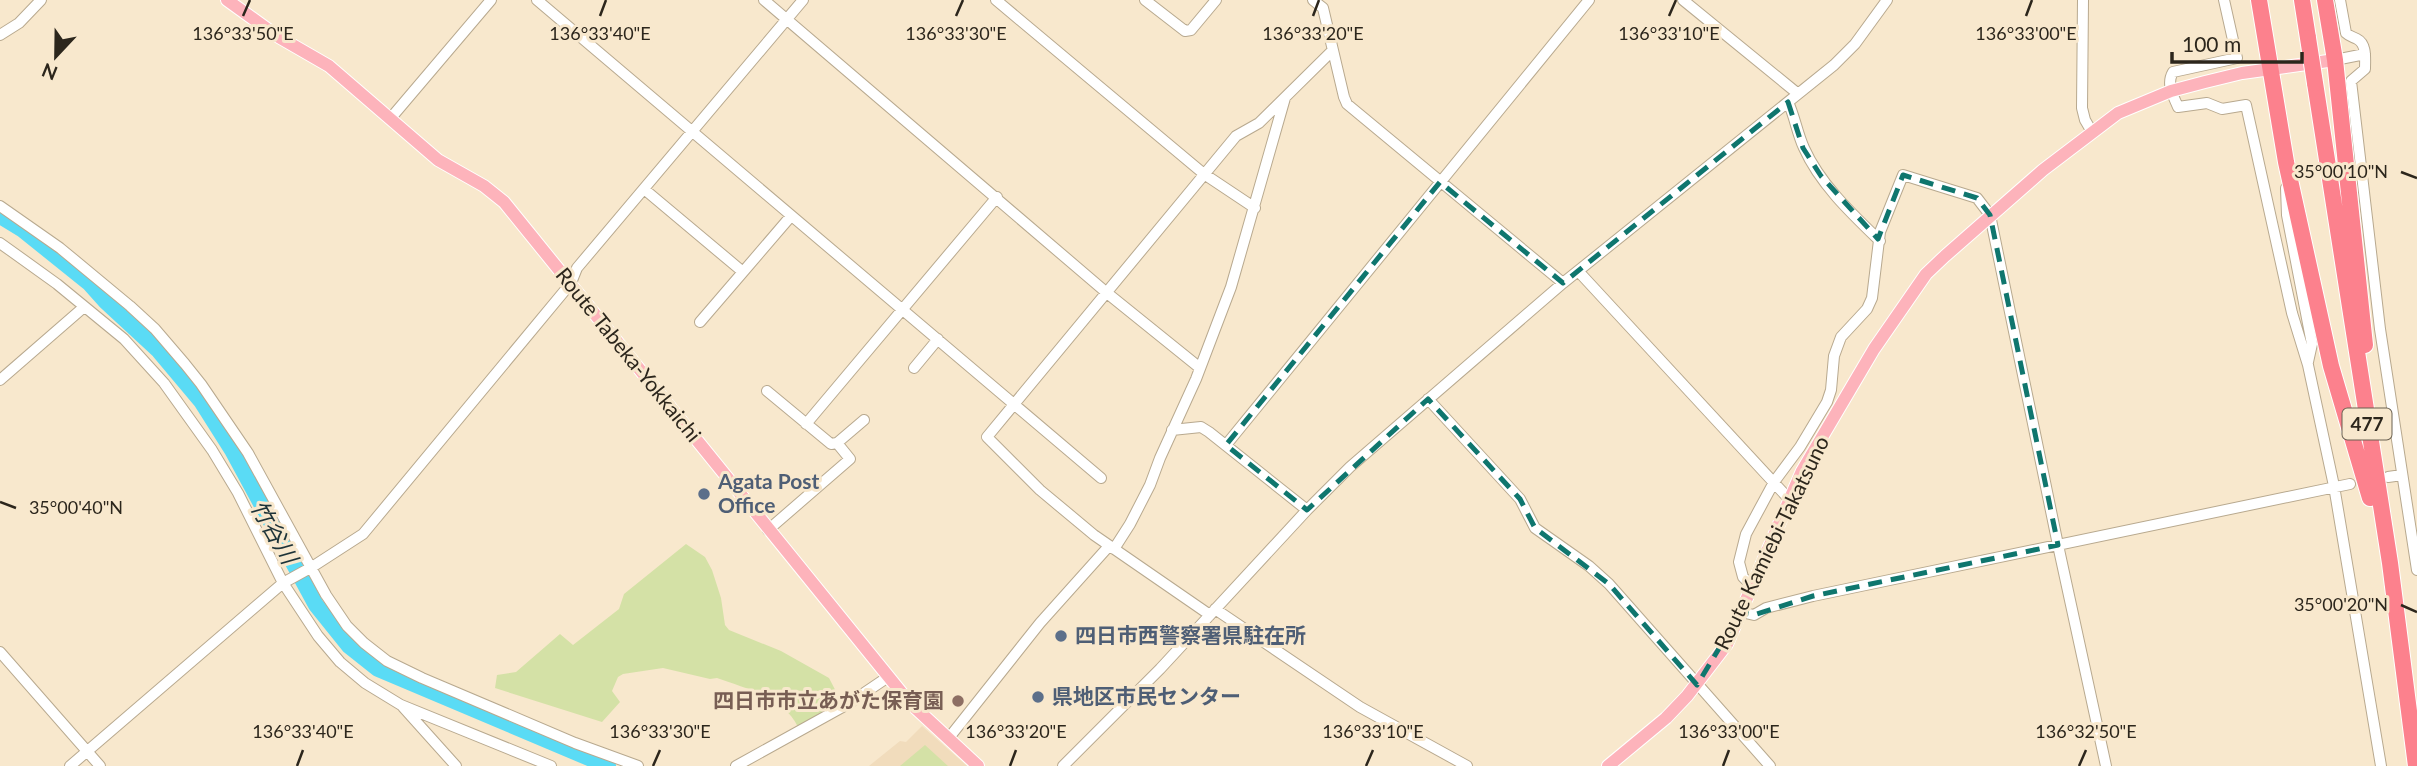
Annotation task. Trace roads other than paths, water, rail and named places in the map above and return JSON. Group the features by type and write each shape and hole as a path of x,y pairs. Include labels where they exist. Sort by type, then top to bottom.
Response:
{"highway":[{"name":"477","path":"2259,0 2286,163 2331,366 2375,514 2400,634"},
{"name":"477","path":"2302,0 2390,563 2416,766"},
{"name":"477","path":"2325,0 2335,60 2363,331 2390,536 2390,563"}],"main road":[{"name":"Route Tabeka-Yokkaichi","path":"227,0 277,36 329,66 438,160 484,186 504,202 909,702 978,766"},
{"name":"Route Kamiebi-Takatsuno","path":"1608,766 1666,718 1697,685 1727,644 1802,471 1835,413 1926,274 2043,170 2118,113 2171,91 2242,74 2335,60"}],"street":[{"path":"0,36 19,23 41,0"},
{"path":"390,119 491,0"},
{"path":"537,0 1101,478"},
{"path":"764,0 1107,293 1200,368"},
{"path":"70,766 285,581 363,534 571,283 577,268 803,0"},
{"path":"996,0 1204,174 1255,208"},
{"path":"1145,0 1185,31 1191,30 1216,0"},
{"path":"1313,0 1323,8 1332,51 1348,104 1563,283"},
{"path":"1226,444 1589,0"},
{"path":"1683,0 1797,93"},
{"path":"1063,766 1160,669 1350,467 1563,283 1834,65 1855,44 1887,0"},
{"path":"2083,0 2082,108 2092,132"},
{"path":"2224,0 2237,58 2173,72 2170,78 2171,91 2178,107 2207,103 2222,109 2246,105 2292,313 2308,365 2347,549 2381,766"},
{"path":"2340,0 2346,33 2349,37 2358,39 2365,54 2365,69 2351,81 2380,330 2417,570"},
{"path":"1332,51 1259,123 1236,136 987,437 1040,489 1112,547 1360,707 1467,766"},
{"path":"2335,60 2365,54"},
{"path":"948,739 1040,623 1112,547 1130,524 1150,485 1200,368 1231,287 1285,98"},
{"path":"1788,102 1803,148 1821,176 1880,241"},
{"path":"2286,163 2287,215 2312,344 2308,365"},
{"path":"1752,586 1743,577 1739,562 1742,547 1755,515 1774,482 1800,447 1827,402 1840,337 1867,309 1872,298 1880,232 1903,175 1978,198 1990,215 2106,766"},
{"path":"644,189 743,272"},
{"path":"806,424 997,197"},
{"path":"0,206 60,248 155,329 201,384 242,445 309,568 347,626 364,643 387,661 422,678 575,743 638,766"},
{"path":"700,322 791,216"},
{"path":"0,243 57,284 124,339 164,383 238,493 318,636 340,662 365,683 401,705 551,766"},
{"path":"1579,272 1789,499"},
{"path":"0,380 85,307"},
{"path":"914,368 938,339"},
{"path":"766,391 831,444 837,443 864,420"},
{"path":"1428,398 1520,499 1535,528 1589,566 1609,584 1770,766"},
{"path":"1172,430 1201,428 1226,444 1307,510"},
{"path":"768,530 850,460 837,443"},
{"path":"2388,477 2402,475"},
{"path":"1741,612 1755,615 1766,608 1813,596 2350,484"},
{"path":"0,652 100,766"},
{"path":"736,766 848,705 888,677"},
{"path":"401,705 456,766"}],"waterway":[{"name":"竹谷川","path":"0,216 23,230 89,283 159,351 201,401 232,450 316,605 349,646 378,669 608,766"}],"place":[{"name":"Agata Post Office","path":"704,494"},
{"name":"四日市西警察署県駐在所","path":"1061,636"},
{"name":"県地区市民センター","path":"1038,697"},
{"name":"四日市市立あがた保育園","path":"958,701"}]}
